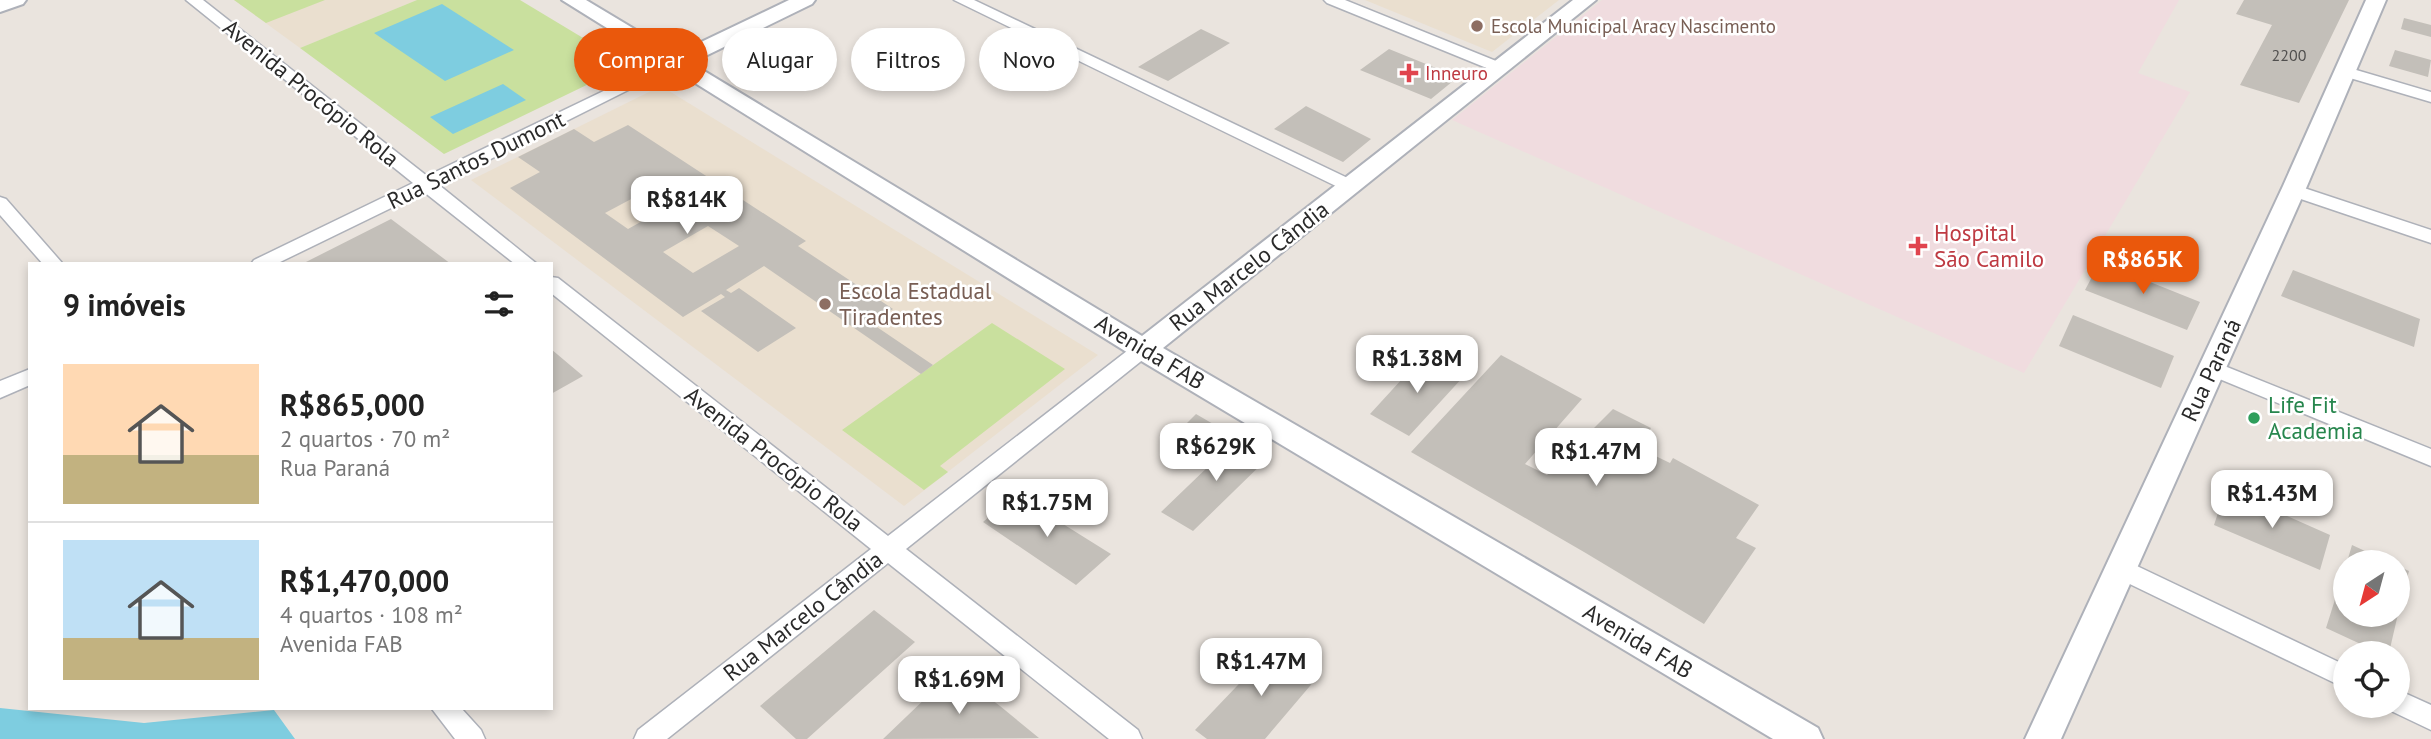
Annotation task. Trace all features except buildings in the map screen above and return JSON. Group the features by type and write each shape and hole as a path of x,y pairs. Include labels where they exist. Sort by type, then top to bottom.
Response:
{"main road":[{"path":"0,6 16,0"},
{"name":"Avenida FAB","path":"572,0 619,28"},
{"name":"Rua Santos Dumont","path":"708,46 804,0"},
{"name":"Rua Marcelo Cândia","path":"1143,349 1586,0"},
{"name":"Rua Paraná","path":"2043,739 2118,567 2295,191 2376,0"},
{"name":"Avenida FAB","path":"708,82 1143,349 1805,739"}],"street":[{"name":"Avenida Procópio Rola","path":"194,0 524,262"},
{"path":"962,0 1350,186"},
{"path":"1332,0 1500,68"},
{"path":"2346,72 2431,97"},
{"name":"Rua Santos Dumont","path":"265,262 617,91"},
{"path":"2295,191 2431,237"},
{"path":"0,203 51,262"},
{"name":"Avenida Procópio Rola","path":"553,285 1129,739"},
{"name":"Rua Marcelo Cândia","path":"648,739 1143,349"},
{"path":"2212,368 2431,458"},
{"path":"0,390 28,377"},
{"path":"2118,567 2333,671"},
{"path":"2410,708 2431,718"},
{"path":"446,710 472,739"}],"shaded area":[{"path":"234,0 417,0 300,48"},
{"name":"Escola Municipal Aracy Nascimento","path":"1365,0 1559,0 1492,52"},
{"name":"Hospital São Camilo","path":"1602,0 2179,0 2138,73 2190,92 2024,373 1452,120"},
{"name":"Escola Estadual Tiradentes","path":"651,91 669,91 1098,355 904,506 471,180"}],"green space":[{"path":"234,0 325,0 266,23"},
{"path":"417,0 520,0 574,32 574,91 444,154 300,48"},
{"path":"992,323 1065,369 940,466 948,472 924,490 842,430"}],"water":[{"path":"442,4 514,50 445,81 374,33"},
{"path":"503,84 526,100 453,134 430,117"},
{"path":"0,708 144,723 274,710 295,739 0,739"}],"place":[{"name":"Escola Municipal Aracy Nascimento","path":"1477,26"},
{"name":"Inneuro","path":"1409,73"},
{"name":"Hospital São Camilo","path":"1918,246"},
{"name":"Escola Estadual Tiradentes","path":"825,304"},
{"name":"Life Fit Academia","path":"2254,418"}]}
